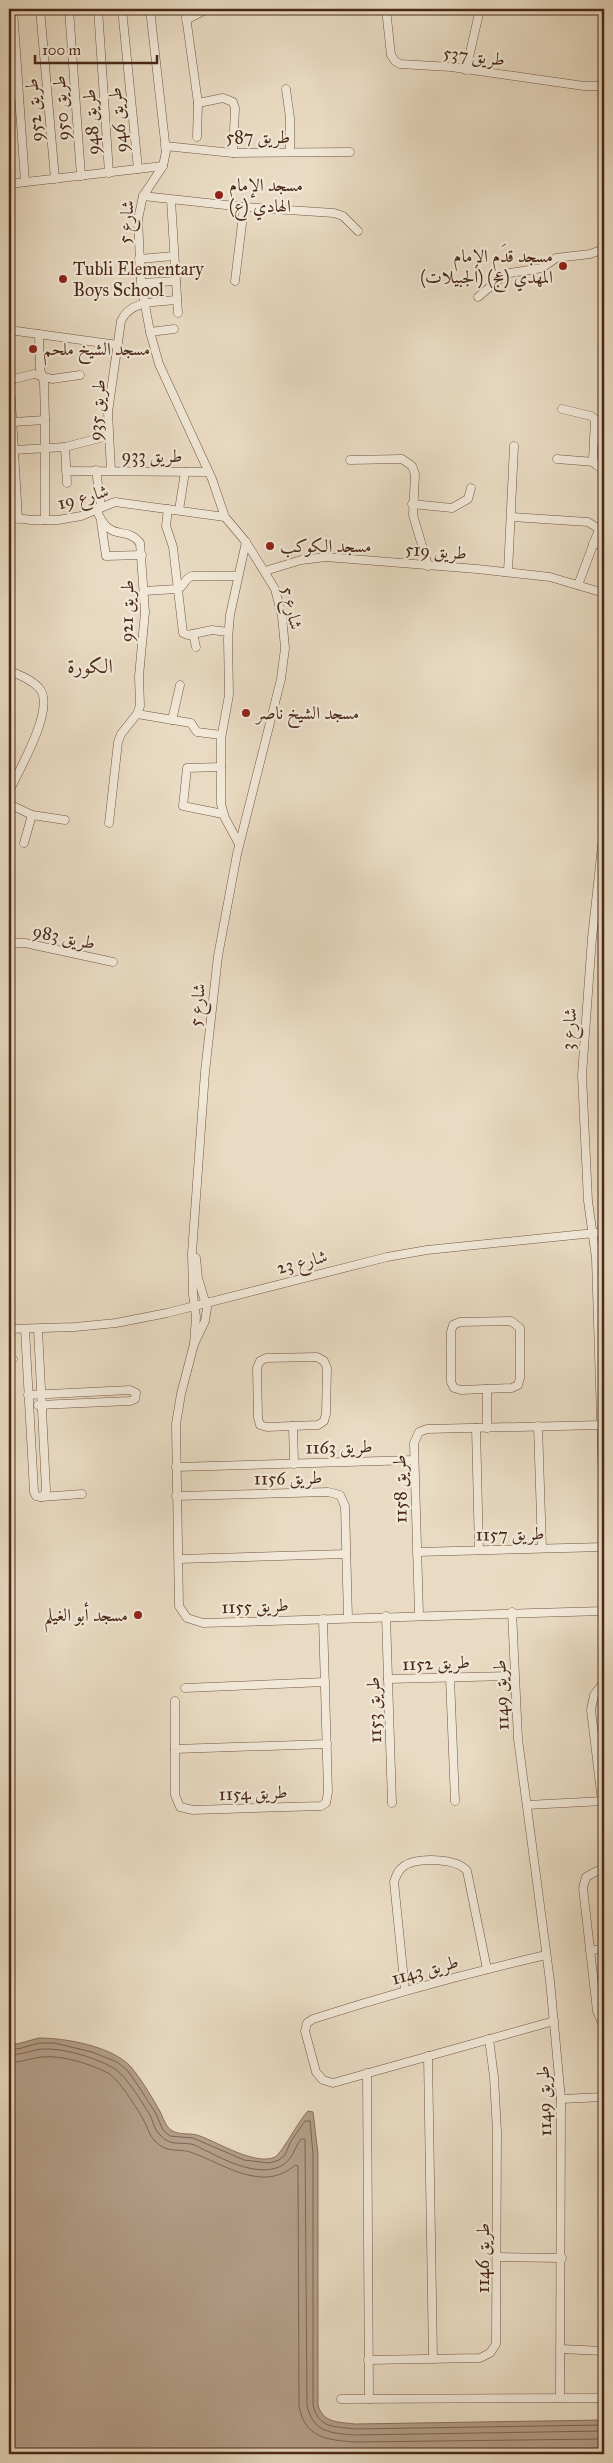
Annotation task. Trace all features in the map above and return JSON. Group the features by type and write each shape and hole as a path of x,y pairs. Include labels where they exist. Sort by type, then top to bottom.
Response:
{"street":[{"path":"13,9 25,182"},
{"name":"طريق 952","path":"40,9 55,179"},
{"name":"طريق 950","path":"69,9 81,176"},
{"name":"طريق 948","path":"98,9 109,172"},
{"name":"طريق 946","path":"122,9 138,169"},
{"name":"شارع 5","path":"150,9 166,146 163,166 143,196 138,219 143,303 162,371 208,472 225,517 246,542 265,571 279,602 285,648 281,679 239,844 224,914 205,1072 193,1244 194,1306"},
{"path":"185,9 198,103 197,138"},
{"path":"186,20 207,9"},
{"name":"طريق 537","path":"386,9 391,55 395,61 402,64 466,70 584,86 604,86"},
{"path":"466,70 480,9"},
{"path":"286,89 290,118 290,152"},
{"path":"198,103 223,98 233,102 236,108 234,154"},
{"name":"طريق 587","path":"166,146 234,154 350,152"},
{"path":"9,184 163,166"},
{"path":"143,196 244,207 337,213 358,230"},
{"path":"171,200 178,313"},
{"path":"235,281 244,207"},
{"path":"478,297 502,277 510,273 542,268 556,258 590,254 604,250"},
{"path":"139,259 174,256"},
{"path":"141,283 176,281"},
{"path":"143,303 177,300"},
{"name":"طريق 935","path":"111,471 108,412 118,345 124,316 128,311 143,303"},
{"path":"150,332 174,329"},
{"path":"9,330 118,345"},
{"path":"39,334 45,420 45,520"},
{"path":"18,519 13,482 14,450 10,383 14,379 34,374 52,379 80,375"},
{"path":"562,409 591,416 595,419 594,462"},
{"path":"13,422 45,420"},
{"path":"14,450 65,447 108,436"},
{"path":"508,572 514,446"},
{"path":"65,447 67,483"},
{"path":"350,460 402,459 410,463 415,474 412,504 414,520 428,566"},
{"path":"557,459 594,462 604,470"},
{"name":"طريق 933","path":"96,470 99,507"},
{"name":"طريق 933","path":"66,471 208,472"},
{"path":"179,510 185,472"},
{"path":"412,504 454,507 468,498 471,488"},
{"name":"شارع 19","path":"9,517 45,520 70,518 99,507 123,502 225,517"},
{"path":"99,507 106,556 142,554"},
{"path":"168,509 166,526 173,547 182,631 186,635 212,630 228,632"},
{"path":"512,517 588,522 598,529 578,585"},
{"name":"طريق 921","path":"100,519 112,532 137,539 141,545 145,623 139,676 140,706 137,714"},
{"path":"239,844 223,814 220,799 220,767 221,735 229,695 228,632 246,542"},
{"path":"593,543 604,546"},
{"name":"طريق 519","path":"265,571 316,557 550,577 604,593"},
{"path":"144,591 177,589 182,587 189,577 238,576"},
{"path":"193,634 196,647"},
{"path":"9,671 28,679 40,688 44,696 42,721 9,792"},
{"path":"172,720 180,685"},
{"path":"109,823 118,742 121,734 137,714 192,724 198,732 221,735"},
{"path":"220,767 190,766 185,772 184,807 223,814"},
{"path":"9,804 32,815 65,820"},
{"path":"24,843 32,815"},
{"name":"شارع 3","path":"604,828 602,872 582,1074 587,1191 596,1258 604,1514"},
{"name":"طريق 983","path":"9,943 25,943 113,962"},
{"name":"شارع 23","path":"9,1329 38,1329 116,1323 207,1303 388,1257 427,1250 604,1232"},
{"name":"شارع 5","path":"193,1244 198,1278 207,1303"},
{"name":"طريق 1155","path":"194,1344 205,1321 207,1303"},
{"name":"طريق 1155","path":"194,1306 196,1317 194,1344 177,1409 176,1467 179,1606 182,1613 191,1621 604,1611"},
{"path":"460,1322 515,1322 520,1332 520,1382 512,1388 487,1389 457,1390 452,1386 451,1328 460,1322"},
{"path":"25,1329 34,1492 36,1496 41,1497 82,1494"},
{"path":"38,1329 46,1492 41,1497"},
{"path":"317,1358 326,1364 326,1418 318,1425 293,1426 264,1426 258,1422 257,1368 263,1359 317,1358"},
{"path":"487,1389 487,1428"},
{"path":"28,1395 130,1390 136,1394 135,1399 130,1401 29,1405"},
{"path":"87,1392 87,1402"},
{"name":"طريق 1158","path":"419,1615 414,1460 415,1439 421,1431 601,1425"},
{"name":"طريق 1163","path":"293,1426 294,1464"},
{"path":"538,1426 542,1548"},
{"path":"476,1428 479,1550"},
{"path":"32,1458 44,1457"},
{"name":"طريق 1163","path":"176,1467 414,1460"},
{"name":"طريق 1156","path":"176,1496 334,1492 344,1500 345,1506 348,1618"},
{"name":"طريق 1157","path":"417,1552 604,1547"},
{"path":"179,1559 346,1554"},
{"name":"طريق 1149","path":"512,1612 518,1739 546,1955 561,2099 562,2258 560,2398"},
{"name":"طريق 1153","path":"386,1616 392,1804"},
{"name":"طريق 1154","path":"175,1701 176,1801 186,1810 321,1806 328,1797 323,1619"},
{"name":"طريق 1152","path":"388,1680 514,1676"},
{"path":"450,1678 455,1801"},
{"path":"185,1688 325,1682"},
{"path":"527,1805 603,1801 591,1710 594,1695 604,1682"},
{"path":"175,1749 327,1744"},
{"path":"405,1990 394,1882 399,1871 416,1862 455,1862 467,1871 487,1969"},
{"path":"604,1871 597,1871 586,1877 583,1888 597,2010 604,2027"},
{"path":"590,1950 604,1949"},
{"name":"طريق 1143","path":"367,2073 333,2082 319,2076 305,2031 307,2023 313,2019 405,1990 546,1955"},
{"path":"369,2399 367,2073 554,2022"},
{"name":"طريق 1146","path":"368,2360 480,2358 494,2349 497,2338 498,2257 496,2104 489,2039"},
{"path":"428,2056 433,2359"},
{"path":"561,2099 604,2097"},
{"path":"498,2257 562,2258"},
{"path":"561,2349 604,2351"},
{"path":"341,2399 604,2398"}],"water":[{"path":"39,2038 88,2045 123,2060 142,2082 171,2130 178,2133 200,2136 248,2156 267,2159 275,2157 304,2115 308,2111 313,2112 318,2154 318,2405 320,2411 327,2418 337,2422 355,2424 604,2420 604,2454 9,2454 9,2042 17,2044"}],"place":[{"name":"مسجد الإمام الهادي (ع)","path":"219,195"},
{"name":"مسجد قدَم الإمام المهدي (عج) (الجبيلات)","path":"563,266"},
{"name":"Tubli Elementary Boys School","path":"63,279"},
{"name":"مسجد الشيخ ملحم","path":"33,349"},
{"name":"مسجد الكوكب","path":"270,546"},
{"name":"مسجد الشيخ ناصر","path":"246,713"},
{"name":"مسجد أبو الغيلم","path":"138,1615"}],"district":[{"name":"الكورة","path":"90,666"}]}
